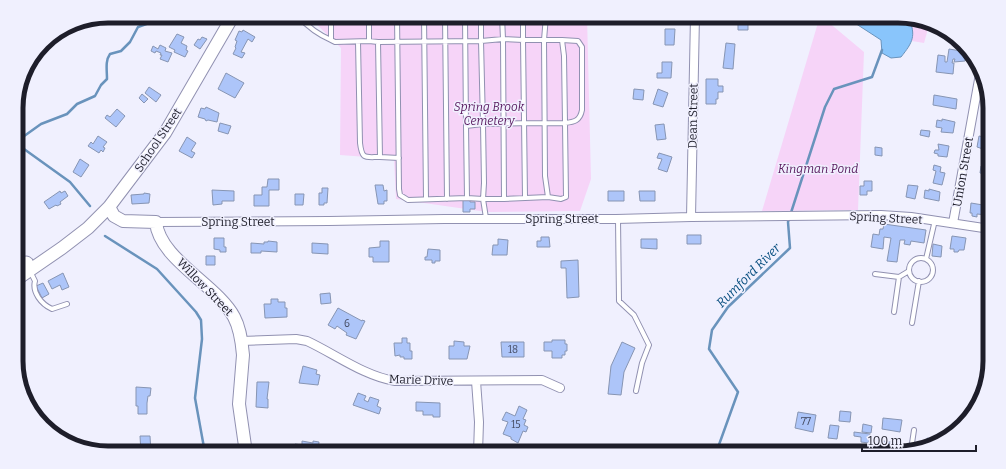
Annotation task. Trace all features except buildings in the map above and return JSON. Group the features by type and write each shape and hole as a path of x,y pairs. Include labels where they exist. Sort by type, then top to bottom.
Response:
{"main road":[{"name":"School Street","path":"23,268 62,248 88,228 109,207 165,132 229,23"},
{"name":"Spring Street","path":"109,207 119,209 134,220 156,222"},
{"name":"Willow Street","path":"156,222 158,234 163,242 192,274 218,297 234,316 238,325 243,355 240,408 245,446"}],"street":[{"name":"Dean Street","path":"691,217 695,23"},
{"name":"Union Street","path":"953,223 979,81"},
{"name":"Spring Street","path":"156,222 486,218 618,219 881,215 935,220 983,228"},
{"name":"Marie Drive","path":"241,341 296,339 306,341 371,374 383,379 396,381 542,380 560,388"},
{"path":"476,381 479,422 478,446"}],"lane":[{"path":"304,23 317,34 335,42 481,41 503,39 578,41 582,47 581,115 578,120 565,123 483,124 466,126"},
{"path":"331,23 331,40"},
{"path":"369,23 369,42"},
{"path":"397,23 399,189 400,195 408,200 548,197 561,199 566,197 564,56 562,40"},
{"path":"424,23 426,199"},
{"path":"445,23 447,199"},
{"path":"465,23 467,198"},
{"path":"481,23 483,199 486,218"},
{"path":"502,23 504,199"},
{"path":"523,23 525,198"},
{"path":"545,23 544,40 545,176 548,197"},
{"path":"358,42 361,153 368,157 399,158"},
{"path":"378,42 380,157"},
{"path":"618,219 619,301 634,315 649,345 642,363 636,391"},
{"path":"926,259 935,220"},
{"path":"920,258 926,259 931,262 933,268 932,275 928,280 923,282 911,277 909,271 910,265 914,260 920,258"},
{"path":"23,269 35,281 34,290 44,304 52,309 67,304"},
{"path":"875,274 899,277 909,271"},
{"path":"894,312 899,277"},
{"path":"912,323 919,281"},
{"path":"912,445 914,430"}],"green space":[{"name":"Spring Brook Cemetery","path":"315,23 587,23 591,179 580,211 487,212 396,199 394,159 340,155 341,48"},
{"name":"Kingman Pond","path":"818,23 829,23 864,52 858,210 762,211"},
{"path":"907,24 928,28 924,43 912,41"}],"water":[{"path":"855,23 911,24 913,34 911,43 901,57 891,58 882,53 881,40"}],"waterway":[{"path":"23,137 41,124 67,114 77,104 95,96 101,85 107,79 107,63 110,54 121,51 130,42 138,27 149,23"},
{"name":"Rumford River","path":"719,446 738,392 709,349 712,330 728,307 790,248 788,222 825,107 834,89 872,77 882,50"},
{"path":"23,147 70,182 90,206"},
{"path":"105,236 157,269 196,312 201,320 202,339 195,398 204,446"}]}
